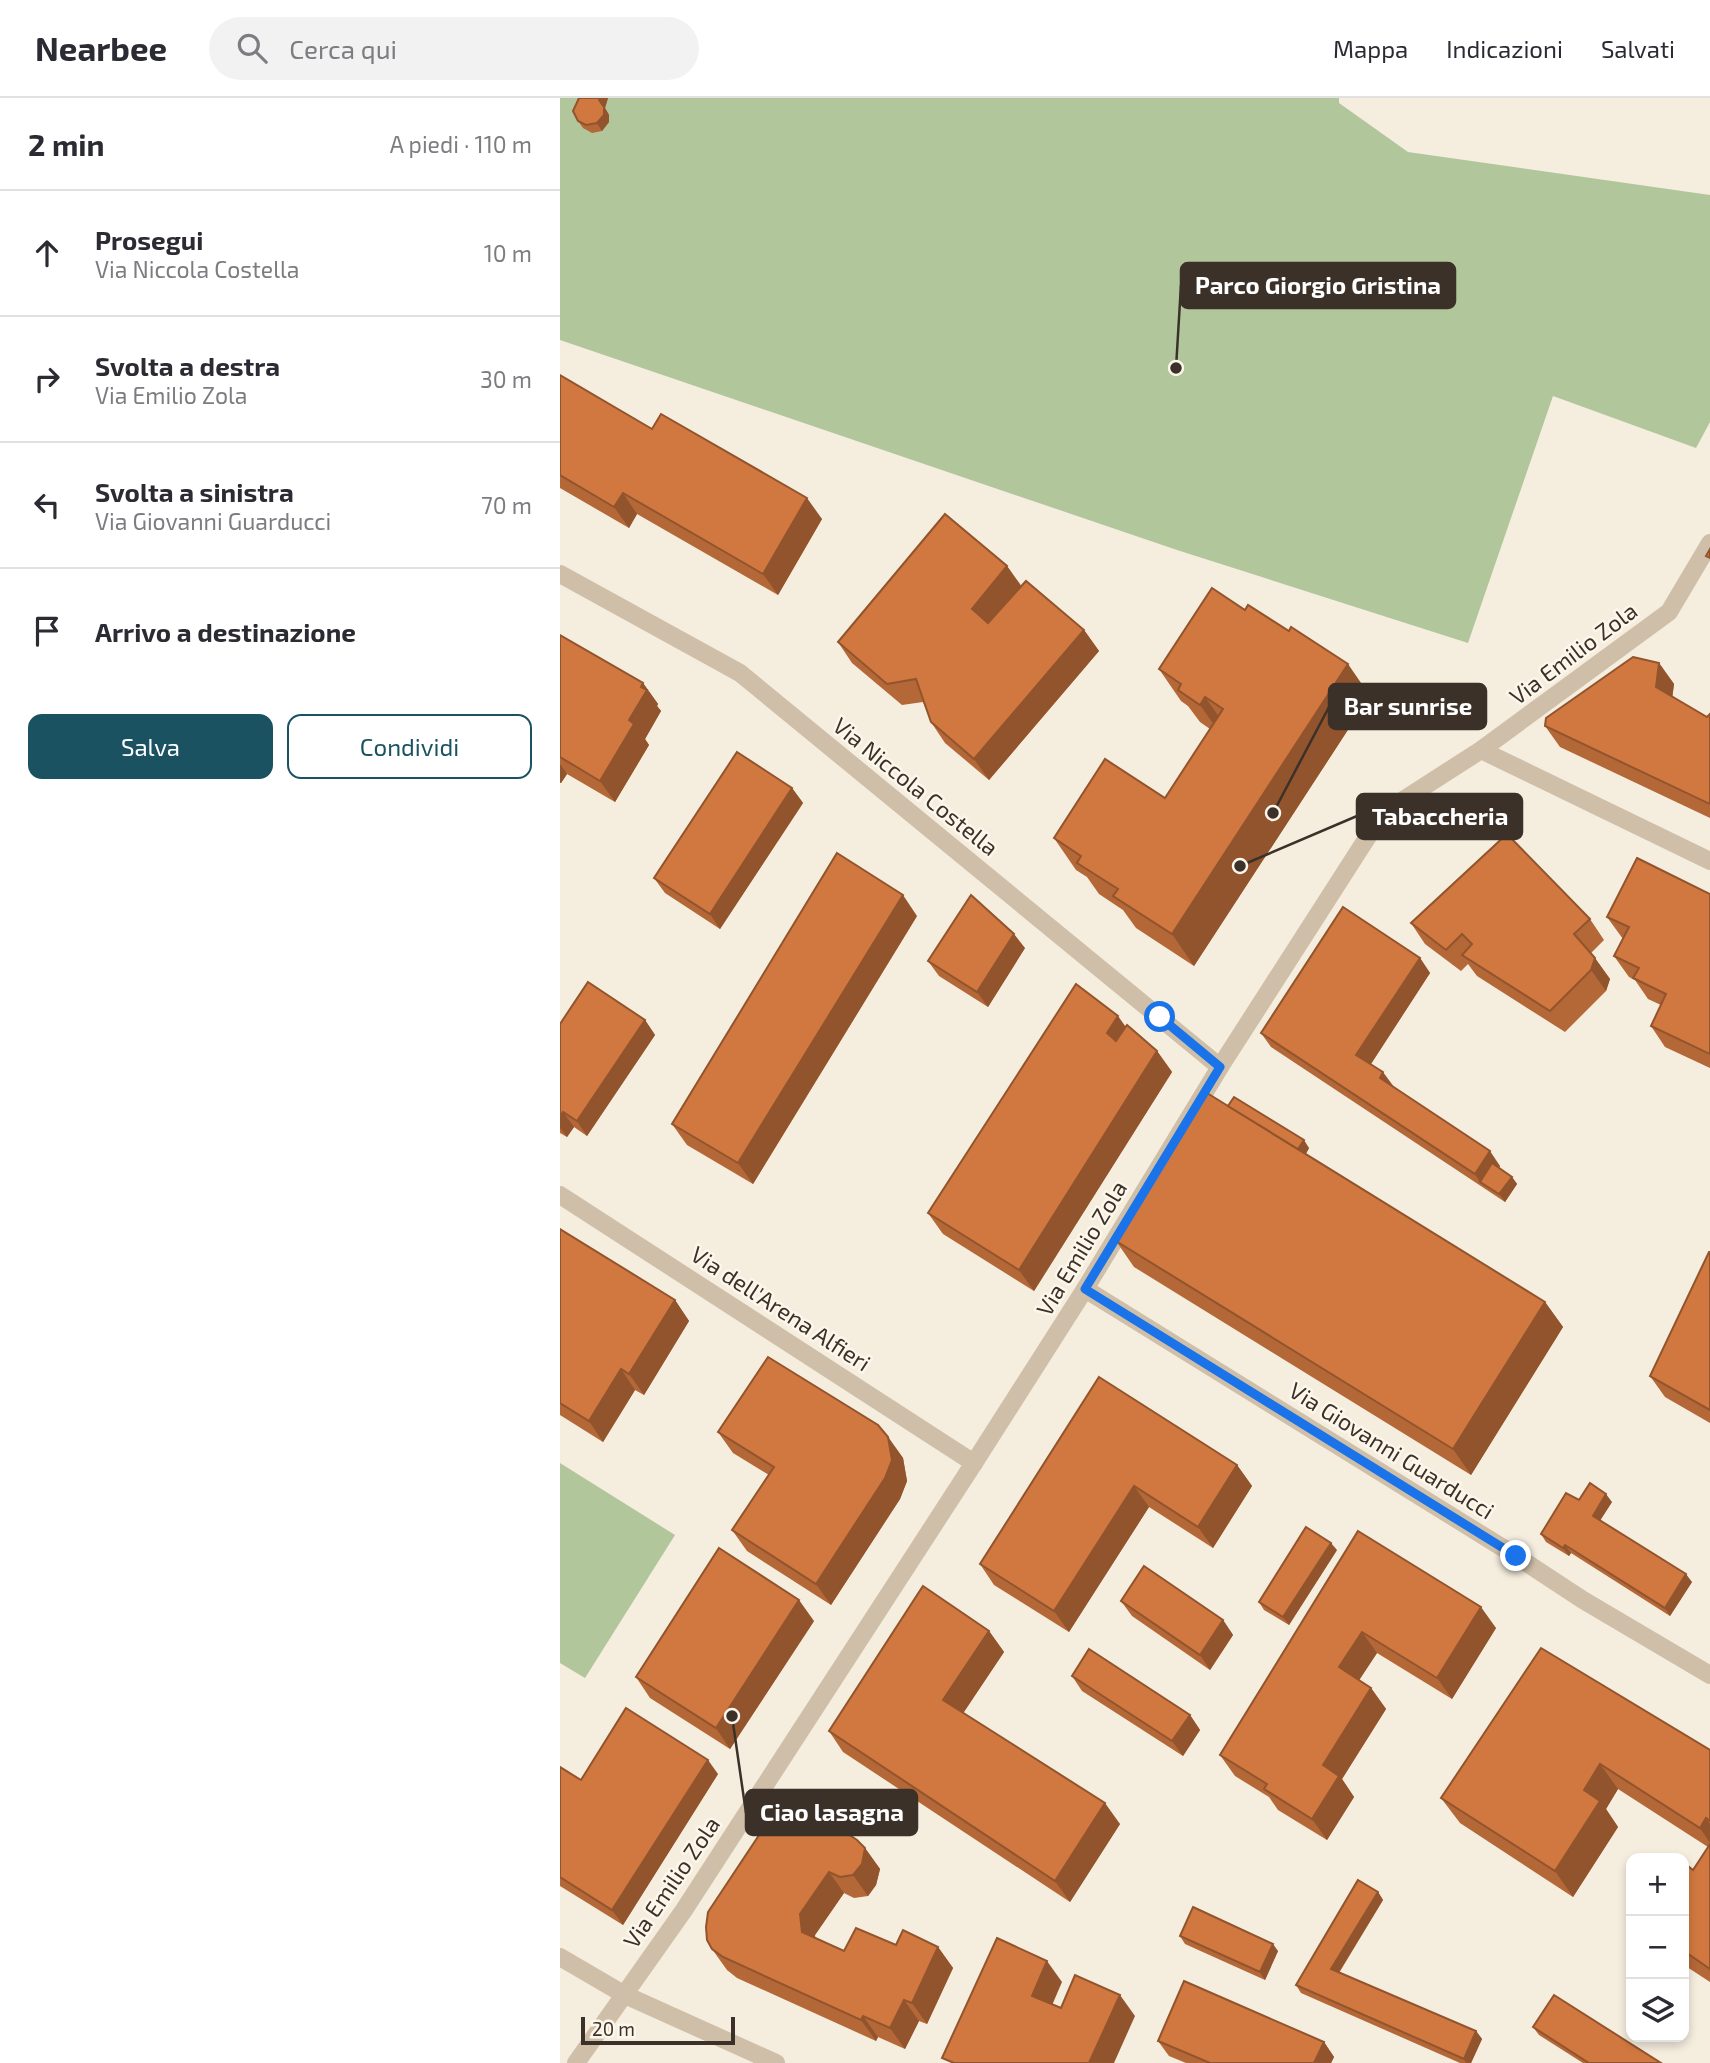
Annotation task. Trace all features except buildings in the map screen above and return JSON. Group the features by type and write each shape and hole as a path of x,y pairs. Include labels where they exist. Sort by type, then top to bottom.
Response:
{"street":[{"name":"Via Emilio Zola","path":"576,2063 684,1910 975,1463 1220,1067 1382,813 1481,750 1669,612 1710,544"},
{"name":"Via Niccola Costella","path":"560,574 740,673 1220,1067"},
{"path":"1481,750 1710,861"},
{"name":"Via dell'Arena Alfieri","path":"560,1195 975,1463"},
{"name":"Via Giovanni Guarducci","path":"1085,1289 1583,1600 1710,1675"},
{"path":"560,1957 625,1995 776,2063"}],"green space":[{"path":"560,98 1339,98 1339,103 1408,152 1710,195 1710,422 1696,448 1553,396 1468,643 1177,550 560,340"},
{"path":"560,1463 675,1535 585,1678 560,1663"}],"place":[{"name":"Parco Giorgio Gristina","path":"1176,368"},
{"name":"Bar sunrise","path":"1273,813"},
{"name":"Tabaccheria","path":"1240,866"},
{"name":"Ciao lasagna","path":"732,1716"}],"route":[{"path":"1160,1017 1220,1067 1085,1289 1516,1556"}]}
